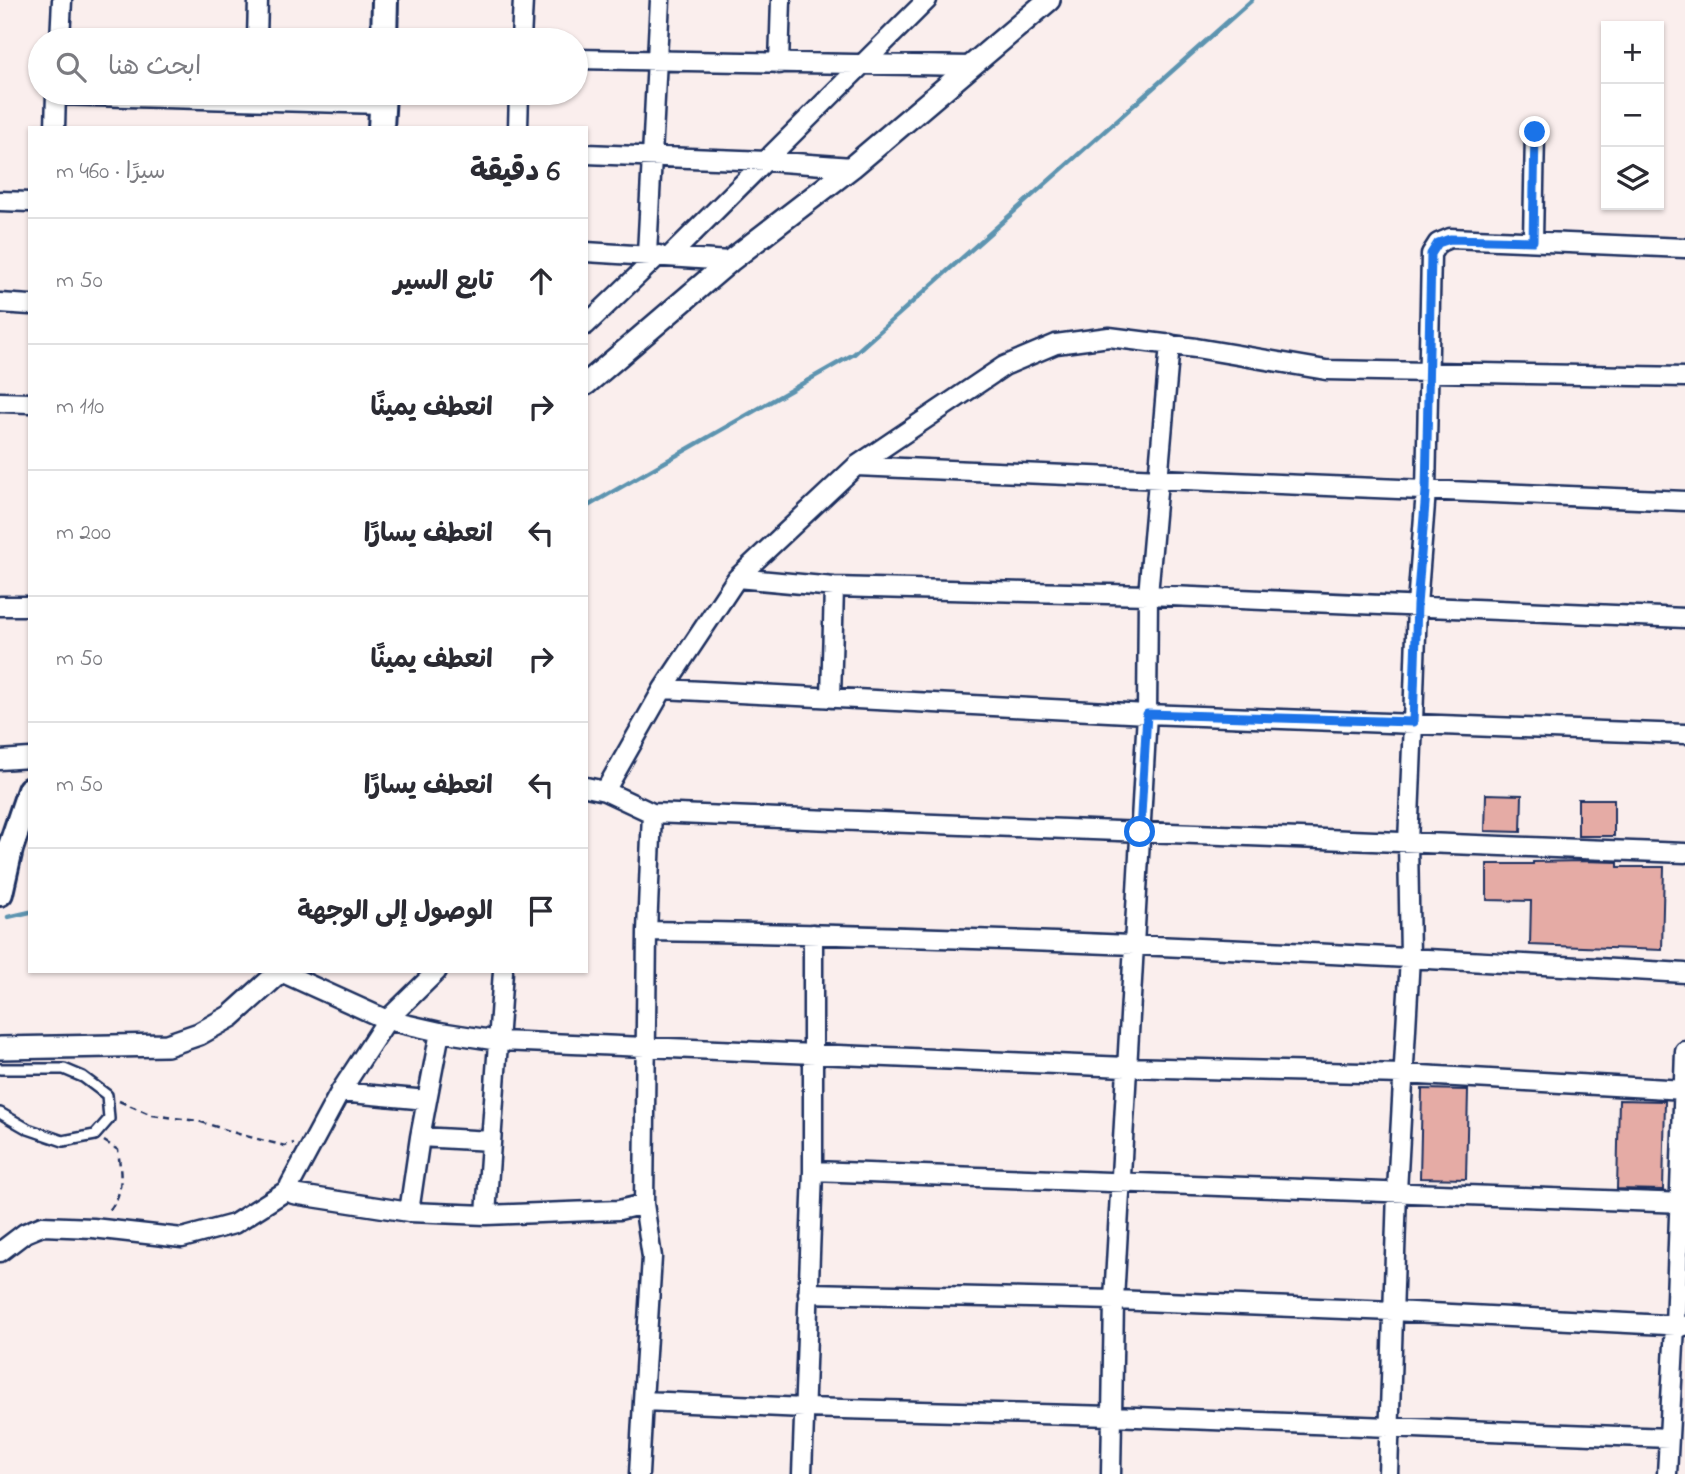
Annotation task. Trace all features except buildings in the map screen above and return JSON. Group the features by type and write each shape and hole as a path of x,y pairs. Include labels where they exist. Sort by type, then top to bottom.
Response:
{"main road":[{"path":"384,28 385,0"},
{"path":"0,893 10,849 28,796"}],"street":[{"path":"61,28 62,0"},
{"path":"257,28 258,0"},
{"path":"522,28 523,0"},
{"path":"659,255 652,159 660,0"},
{"path":"779,64 780,0"},
{"path":"588,323 659,255 767,161 927,0"},
{"path":"588,382 730,261 852,167 1049,0"},
{"path":"588,59 971,66"},
{"path":"55,126 56,105"},
{"path":"348,105 382,108"},
{"path":"518,126 519,105"},
{"path":"1533,241 1535,132"},
{"path":"588,155 767,161 852,167"},
{"path":"0,201 28,202"},
{"path":"1388,1474 1397,1191 1409,957 1408,843 1417,605 1426,491 1431,254 1438,243 1450,239 1685,248"},
{"path":"588,252 730,261"},
{"path":"0,303 28,305"},
{"path":"605,791 663,689 737,578 856,466 1004,366 1056,344 1108,337 1170,344 1326,370 1685,377"},
{"path":"1111,1474 1114,1300 1147,714 1148,595 1170,344"},
{"path":"0,402 28,403"},
{"path":"856,466 1685,500"},
{"path":"737,578 834,587 1148,595 1685,618"},
{"path":"831,698 834,587"},
{"path":"0,606 28,606"},
{"path":"663,689 1147,714 1685,734"},
{"path":"0,760 28,758"},
{"path":"588,787 605,791 652,813 1685,853"},
{"path":"639,1474 652,1257 644,1204 646,931 652,813"},
{"path":"646,931 1134,944 1685,972"},
{"path":"802,1474 813,1171 813,934"},
{"path":"0,1048 167,1045 199,1034 231,1016 280,973"},
{"path":"283,973 387,1020 499,1041 1126,1067 1403,1074 1685,1090"},
{"path":"0,1252 25,1233 42,1226 93,1228 182,1238 234,1224 289,1189 340,1092 387,1020 435,973"},
{"path":"486,1215 503,973"},
{"path":"410,1212 420,1136 440,1032"},
{"path":"1667,1474 1680,1326 1685,1051"},
{"path":"340,1092 427,1100"},
{"path":"420,1136 491,1141"},
{"path":"813,1171 1683,1203"},
{"path":"289,1189 293,1194 410,1212 486,1215 620,1210 644,1204"},
{"path":"808,1293 1114,1300 1680,1326"},
{"path":"643,1401 1669,1438"}],"lane":[{"path":"0,1069 64,1069 83,1077 107,1096 109,1119 95,1135 63,1141 29,1129 0,1113"}],"path":[{"path":"107,1096 152,1115 198,1121 285,1146 315,1137"},
{"path":"93,1228 118,1202 121,1181 118,1150 95,1135"}],"waterway":[{"path":"588,506 854,354 1252,0"},
{"path":"8,917 28,912"}],"route":[{"path":"1140,832 1147,714 1413,722 1417,605 1426,491 1431,254 1438,243 1450,239 1533,241 1535,132"}]}
